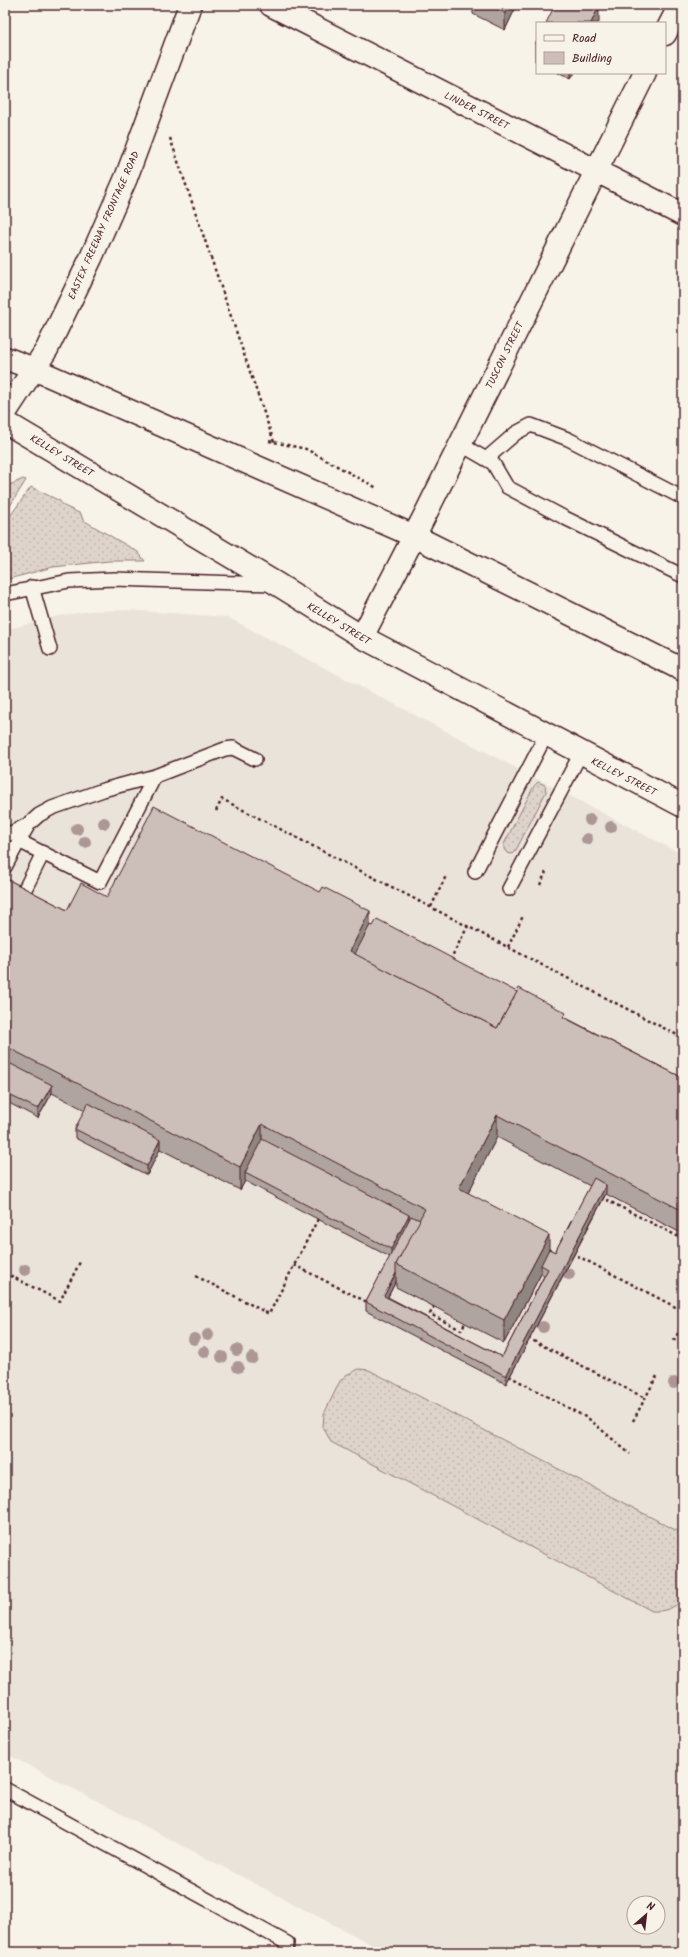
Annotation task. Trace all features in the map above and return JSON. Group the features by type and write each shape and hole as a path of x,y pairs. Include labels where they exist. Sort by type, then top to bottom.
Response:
{"main road":[{"name":"EASTEX FREEWAY FRONTAGE ROAD","path":"5,413 46,349 91,258 126,178 190,5"},
{"name":"LINDER STREET","path":"271,5 596,170 683,216"},
{"path":"666,32 680,5"},
{"name":"TUSCON STREET","path":"362,637 644,74"},
{"path":"5,358 34,369 414,536 683,669"},
{"name":"KELLEY STREET","path":"5,422 277,584 362,637 683,806"}],"lane":[{"path":"486,458 516,434 531,425 568,439 683,498"},
{"path":"460,444 493,463 506,487 683,576"},
{"path":"5,594 32,587 68,581 114,579 277,584"},
{"path":"32,587 50,649"},
{"path":"475,872 546,735"},
{"path":"5,867 30,824 39,815 52,808 103,790 155,776 225,749 233,748 255,760"},
{"path":"509,889 581,753"},
{"path":"19,841 100,882 155,776"},
{"path":"5,836 30,824"},
{"path":"16,907 43,853"},
{"path":"5,1789 287,1943 286,1952"}],"path":[{"path":"156,99 274,442"},
{"path":"216,811 222,799 683,1038"},
{"path":"431,907 446,876"},
{"path":"508,947 523,916"},
{"path":"447,966 468,926"},
{"path":"597,1195 683,1239"},
{"path":"196,1276 269,1314 322,1212"},
{"path":"568,1251 683,1311"},
{"path":"5,1273 60,1301 81,1260"},
{"path":"294,1265 370,1304"},
{"path":"434,1306 430,1314 461,1330 465,1323"},
{"path":"442,1327 445,1322"},
{"path":"674,1341 683,1323"},
{"path":"524,1336 646,1398"},
{"path":"504,1374 589,1419 630,1454"},
{"path":"633,1421 658,1374"}],"shaded area":[{"path":"23,479 26,480 5,514 5,487"},
{"path":"31,487 60,501 62,505 81,514 83,520 138,552 145,561 109,561 53,567 5,580 5,523"},
{"path":"128,610 227,617 683,855 683,1952 386,1952 5,1753 5,630 58,616 90,611"},
{"path":"538,782 545,785 546,792 516,850 512,854 507,853 504,849 504,844 534,786"},
{"path":"359,1369 369,1370 683,1534 683,1599 669,1609 652,1611 331,1442 323,1427 324,1414 340,1381 346,1375"}],"building":[{"path":"488,5 509,5 505,13"},
{"path":"555,5 599,6 591,22 546,22"},
{"path":"154,806 320,892 323,887 370,911 350,951 497,1028 519,988 566,1013 563,1017 683,1078 683,1211 497,1115 459,1188 549,1235 504,1320 396,1264 425,1209 262,1124 240,1167 5,1046 5,878 67,910 81,883 107,897"},
{"path":"377,919 517,992 497,1028 355,954 370,925 373,926"},
{"path":"5,1061 52,1085 38,1109 5,1093"},
{"path":"88,1103 160,1140 147,1166 75,1129"},
{"path":"262,1139 409,1215 391,1249 245,1173"},
{"path":"594,1178 606,1185 506,1376 366,1302 411,1216 420,1220 396,1264 396,1273 384,1296 502,1357 548,1269 541,1265 549,1249 555,1252"}]}
